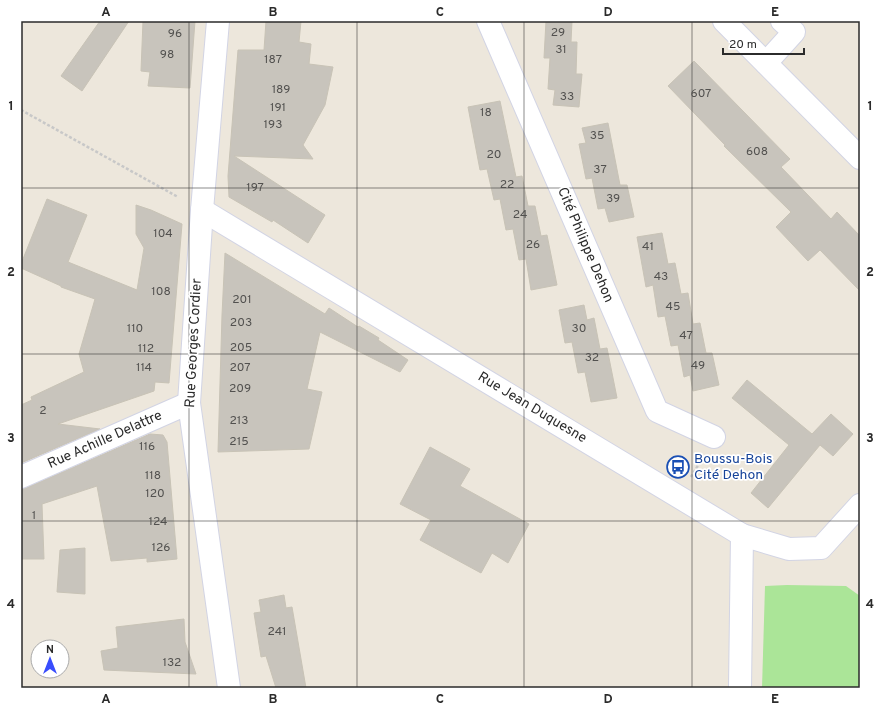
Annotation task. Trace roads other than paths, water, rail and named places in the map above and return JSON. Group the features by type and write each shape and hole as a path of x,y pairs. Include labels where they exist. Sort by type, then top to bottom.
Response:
{"street":[{"name":"Rue Georges Cordier","path":"218,21 202,210 189,403 229,688"},
{"name":"Cité Philippe Dehon","path":"488,21 657,411 714,437"},
{"path":"724,21 860,158"},
{"path":"766,63 794,32 782,21"},
{"name":"Rue Jean Duquesne","path":"202,210 742,535 789,549 821,548 860,505"},
{"name":"Rue Achille Delattre","path":"21,477 189,403"},
{"path":"740,688 742,535"}],"place":[{"name":"Boussu-Bois Cité Dehon","path":"678,467"}]}
